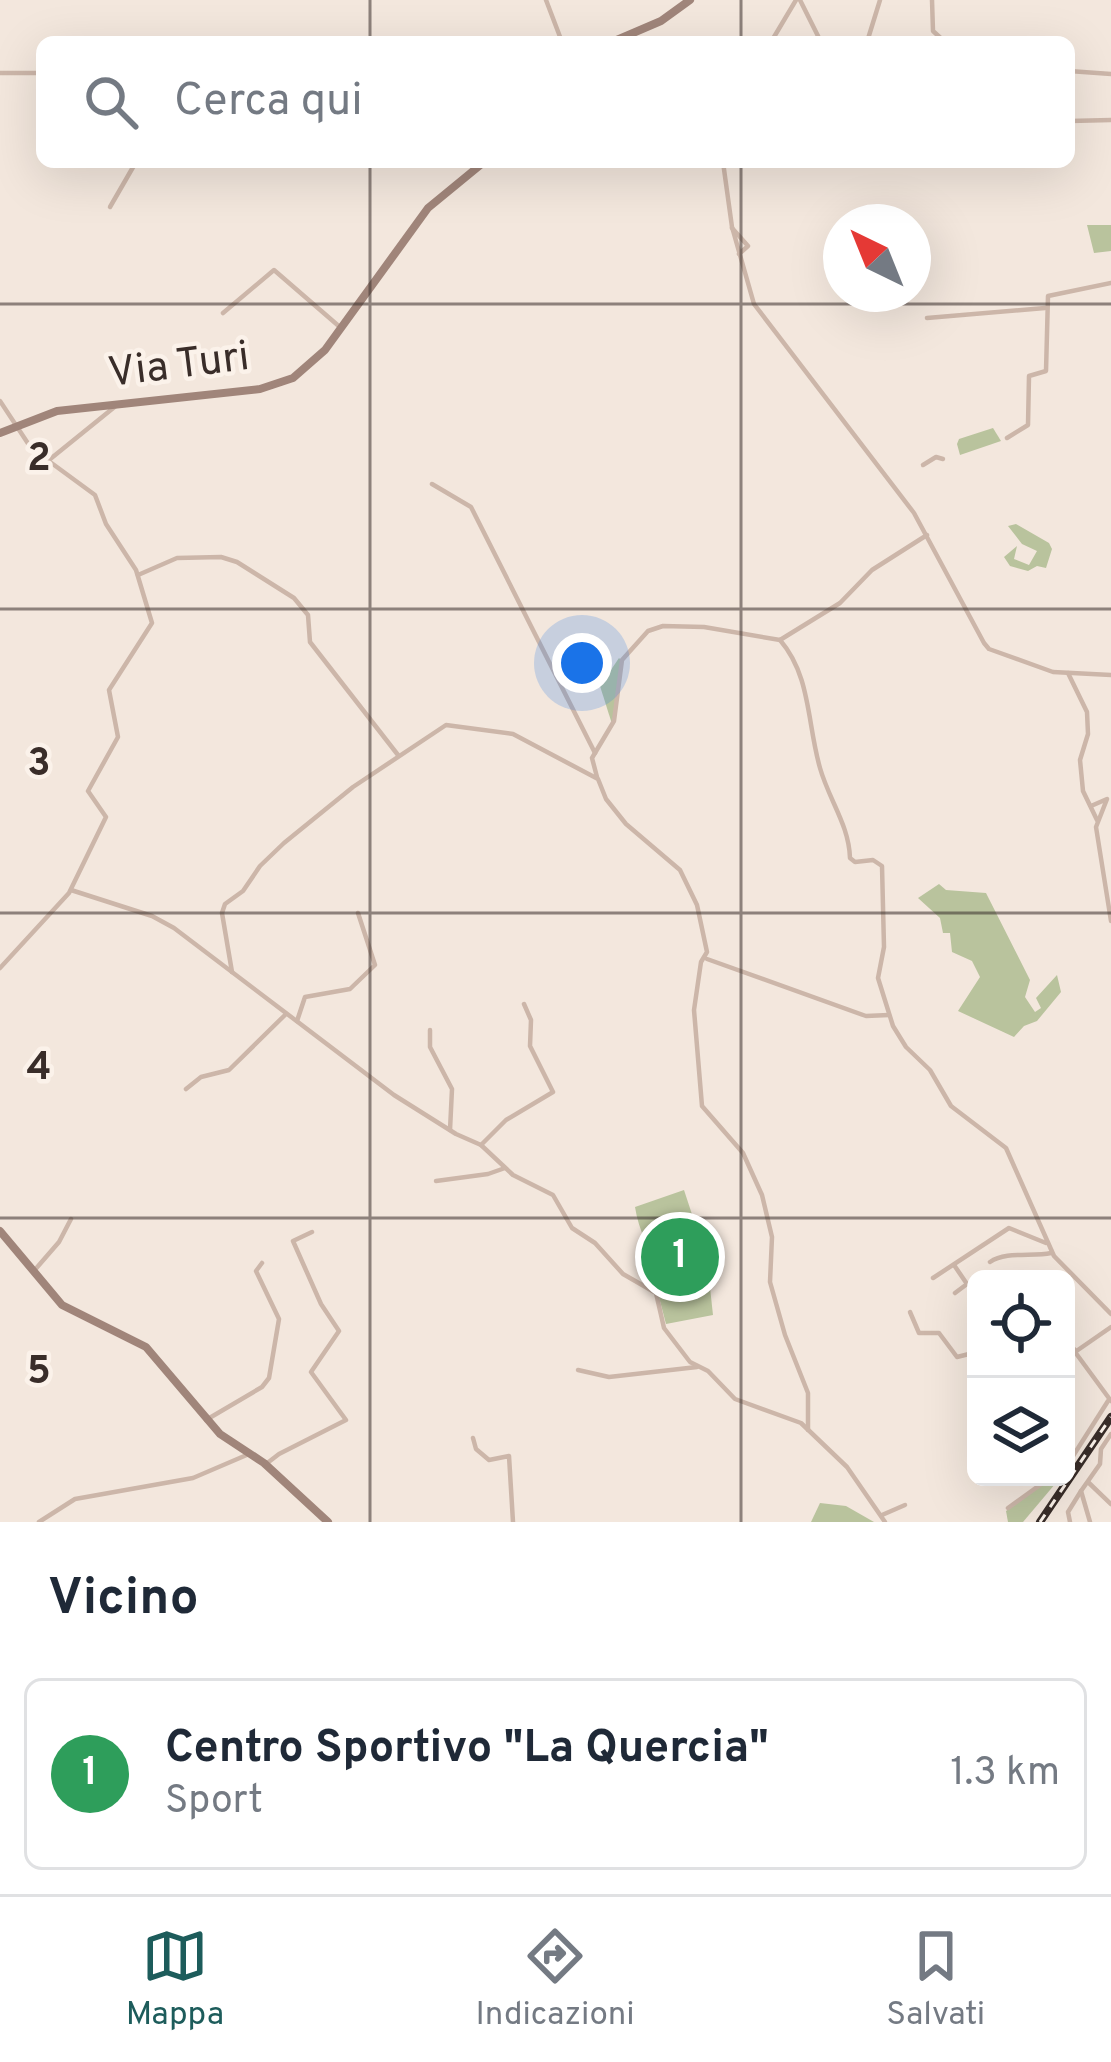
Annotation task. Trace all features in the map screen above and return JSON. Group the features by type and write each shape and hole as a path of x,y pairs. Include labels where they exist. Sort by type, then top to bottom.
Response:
{"main road":[{"path":"625,36 690,0"},
{"name":"Via Turi","path":"0,433 57,411 277,385 310,366 428,208 477,168"},
{"path":"1,1234 62,1305 146,1347 206,1420 266,1464 328,1522"}],"street":[{"path":"546,0 560,36"},
{"path":"775,36 798,0 818,36"},
{"path":"869,36 880,0"},
{"path":"932,0 933,31 938,36"},
{"path":"1075,71 1111,74"},
{"path":"0,73 36,73"},
{"path":"1075,121 1111,120"},
{"path":"110,207 133,168"},
{"path":"724,168 732,227 754,304 914,513 989,649 1053,672 1111,675"},
{"path":"223,313 274,271 341,328"},
{"path":"1006,438 1028,424 1030,374 1046,371 1048,296 1111,283"},
{"path":"927,318 1045,308"},
{"path":"0,401 32,448 95,495 106,524 138,575 151,626 109,690 118,737 88,791 106,814 71,890 0,968"},
{"path":"49,460 117,405"},
{"path":"922,465 936,457 943,459"},
{"path":"432,484 470,505 595,753 606,799 685,878 707,946 694,1010 701,1106 743,1153 763,1195 772,1237 770,1282 808,1393 810,1432"},
{"path":"595,753 614,721 622,660 648,631 663,626 704,627 780,640 840,603 872,570 927,535"},
{"path":"138,575 177,558 224,557 294,598 308,615 310,642 398,755"},
{"path":"780,640 798,664 819,767 848,830 850,858 873,860 882,866 884,947 878,978 889,1015 906,1047 930,1070 951,1106 1006,1148 1053,1254"},
{"path":"1068,673 1087,712 1083,790 1097,820"},
{"path":"232,972 223,906 243,891 284,843 398,755 454,723 467,730 520,737 598,779"},
{"path":"1090,807 1107,799 1097,820 1096,837 1105,863 1111,921"},
{"path":"71,890 152,916 394,1095 481,1145 505,1168 553,1195 572,1228 595,1243 626,1276 656,1293 664,1328 731,1397 787,1415 810,1432 848,1467 883,1519 905,1504"},
{"path":"297,1021 305,997 350,988 375,965 358,913"},
{"path":"703,960 866,1016 889,1015"},
{"path":"481,1145 513,1115 552,1093 530,1046 531,1015 524,1004"},
{"path":"187,1089 201,1077 229,1070 286,1013"},
{"path":"430,1030 429,1043 452,1089 450,1130"},
{"path":"436,1181 505,1168"},
{"path":"33,1272 59,1242 70,1219"},
{"path":"933,1278 1012,1227 1045,1240 1111,1314"},
{"path":"266,1464 346,1420 311,1372 339,1331 321,1304 293,1241 312,1232"},
{"path":"991,1262 1000,1256 1053,1254"},
{"path":"206,1420 258,1390 269,1378 279,1319 256,1271 262,1263"},
{"path":"954,1264 967,1284 955,1292"},
{"path":"910,1312 919,1333 938,1334 959,1358 967,1355"},
{"path":"1075,1453 1109,1401 1075,1351 1111,1327"},
{"path":"578,1370 609,1377 697,1367"},
{"path":"1070,1522 1068,1512 1100,1464 1101,1449 1111,1434"},
{"path":"472,1438 489,1460 509,1456 512,1522"},
{"path":"39,1522 78,1498 183,1480 249,1454"},
{"path":"1088,1482 1111,1504"},
{"path":"1008,1508 1039,1486"},
{"path":"1082,1491 1090,1522"}],"green space":[{"path":"1087,225 1111,225 1111,251 1094,253"},
{"path":"993,428 1001,441 960,455 959,439"},
{"path":"1016,524 1049,543 1052,549 1046,568 1028,571 1010,566 1004,557 1017,546 1014,559 1029,565 1037,551 1022,544 1008,526"},
{"path":"619,658 622,661 612,724 600,686"},
{"path":"939,884 946,890 986,893 1030,980 1025,997 1035,1012 1041,1008 1036,998 1057,975 1061,992 1037,1021 1014,1037 958,1011 980,977 972,961 952,952 950,933 943,933 940,918 918,898"},
{"path":"684,1190 707,1260 713,1315 666,1324 655,1282 659,1280 635,1207"},
{"path":"1041,1486 1053,1486 1023,1522 1008,1522 1006,1511"},
{"path":"820,1503 846,1506 874,1522 811,1522"}],"railway":[{"path":"1040,1522 1111,1417"}],"place":[{"name":"Centro Sportivo \"La Quercia\"","path":"680,1257"}]}
